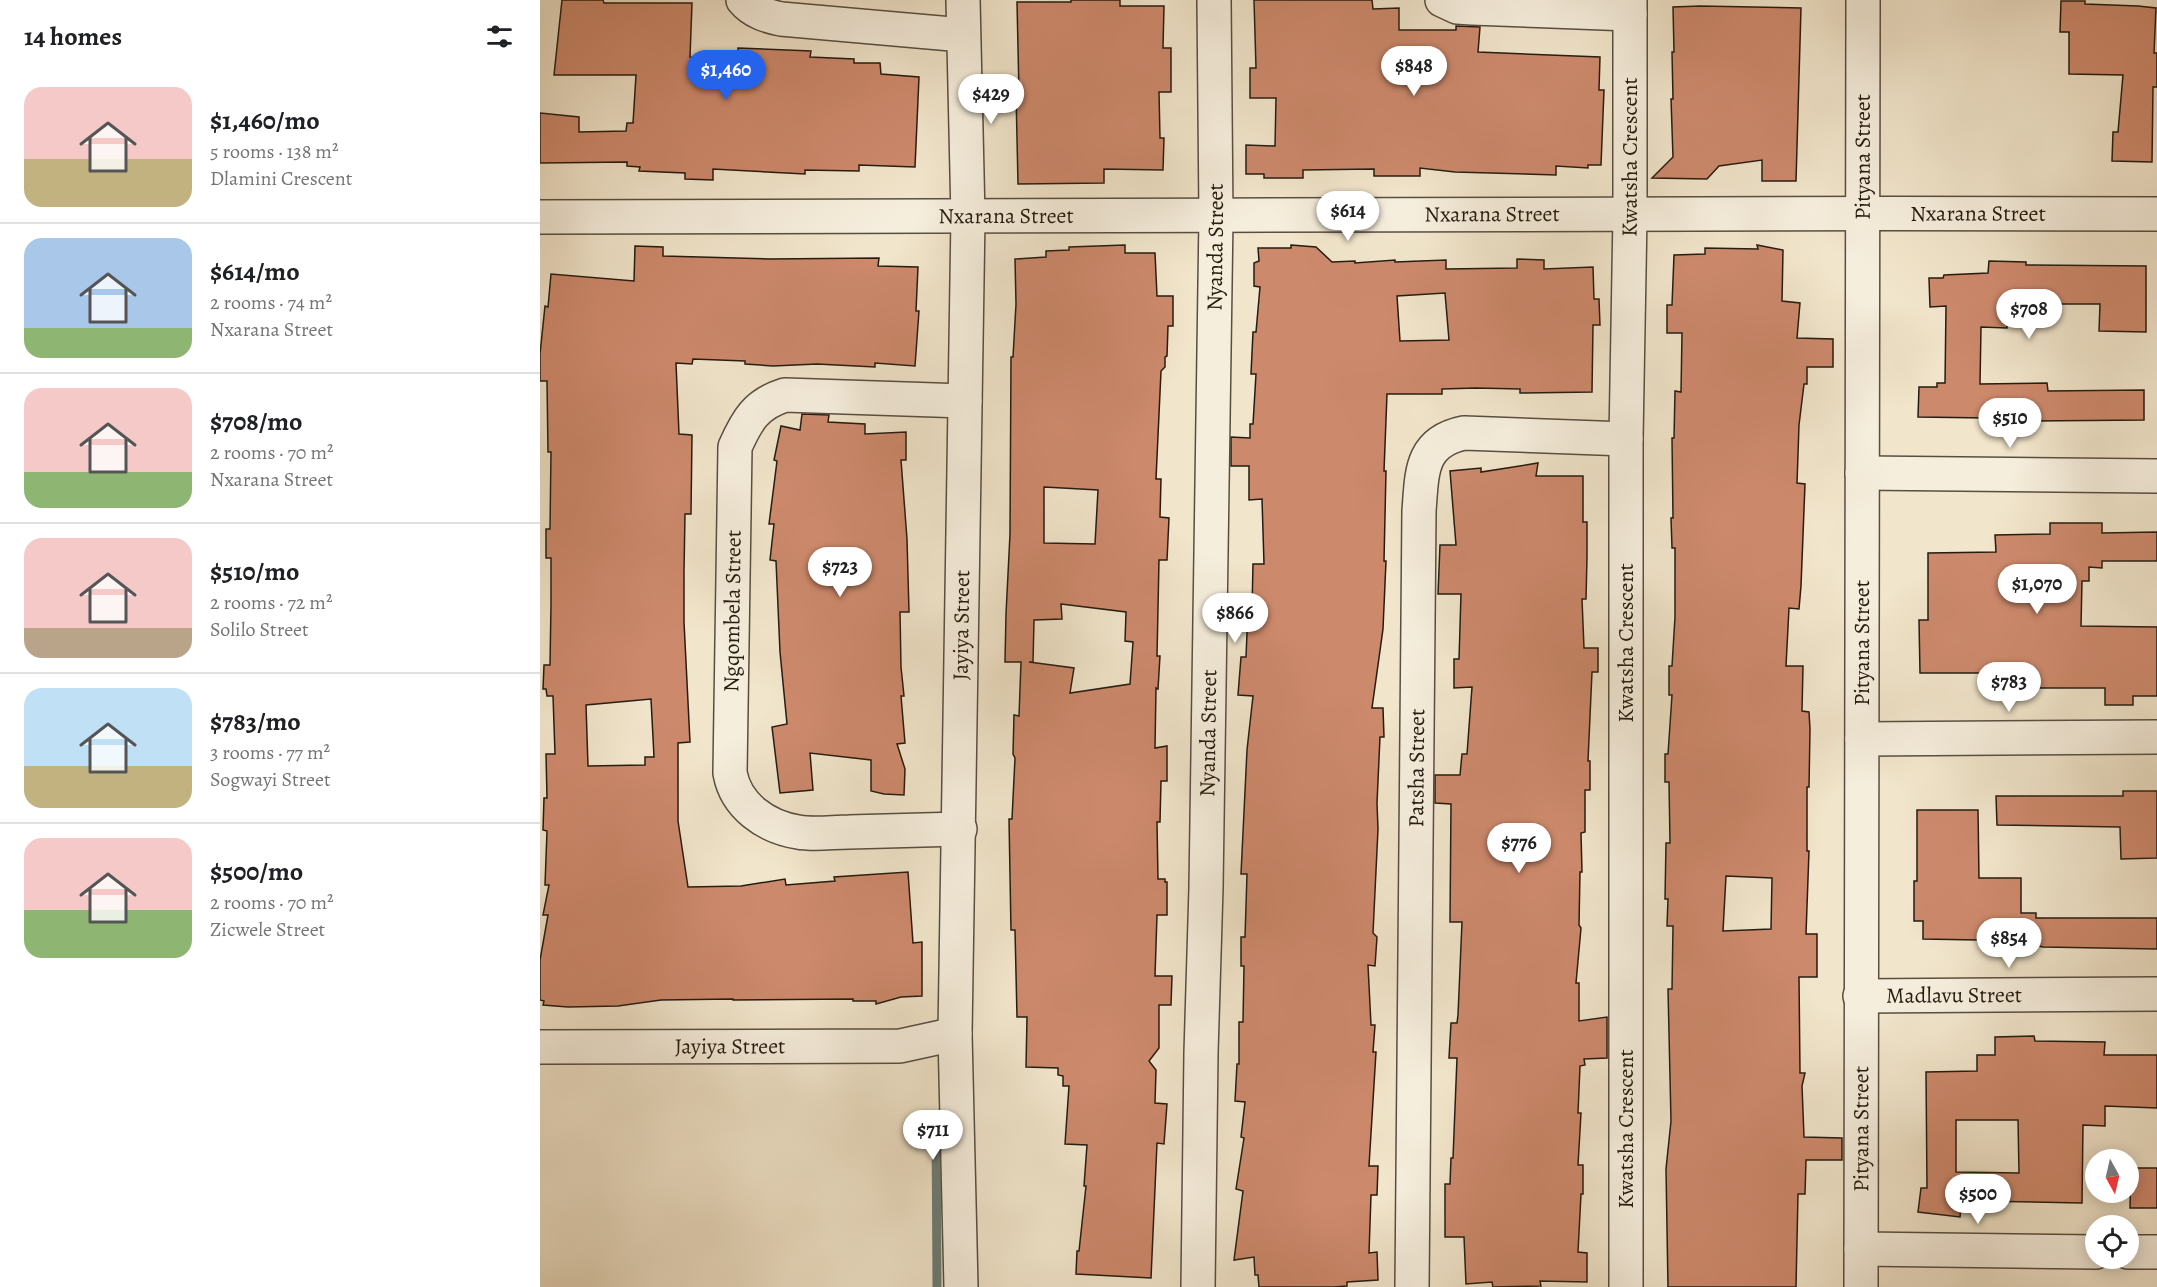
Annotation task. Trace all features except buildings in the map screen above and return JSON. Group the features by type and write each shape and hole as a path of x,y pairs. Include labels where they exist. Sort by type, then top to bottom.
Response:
{"street":[{"path":"743,0 748,6 765,16 781,19 963,35"},
{"name":"Jayiya Street","path":"961,1287 955,1034 968,217 963,0"},
{"name":"Nyanda Street","path":"1198,1287 1201,1053 1207,876 1216,217 1214,0"},
{"path":"1442,0 1456,7 1495,9 1630,7"},
{"name":"Pityana Street","path":"1861,1287 1863,0"},
{"name":"Kwatsha Crescent","path":"1626,1287 1626,439 1630,215 1630,7"},
{"name":"Nxarana Street","path":"540,217 2157,214"},
{"name":"Ngqombela Street","path":"960,830 799,833 771,823 750,810 732,787 730,773 735,447 744,427 754,412 769,400 785,395 965,401"},
{"name":"Patsha Street","path":"1412,1287 1419,511 1425,462 1435,446 1447,436 1464,433 1626,439"},
{"path":"1862,473 2157,476"},
{"path":"1862,739 2157,737"},
{"name":"Madlavu Street","path":"1860,996 2157,994"},
{"name":"Jayiya Street","path":"540,1047 900,1046 955,1034"},
{"path":"1861,1249 2085,1251"},
{"path":"2139,1252 2157,1252"}],"waterway":[{"path":"936,1124 937,1287"}]}
